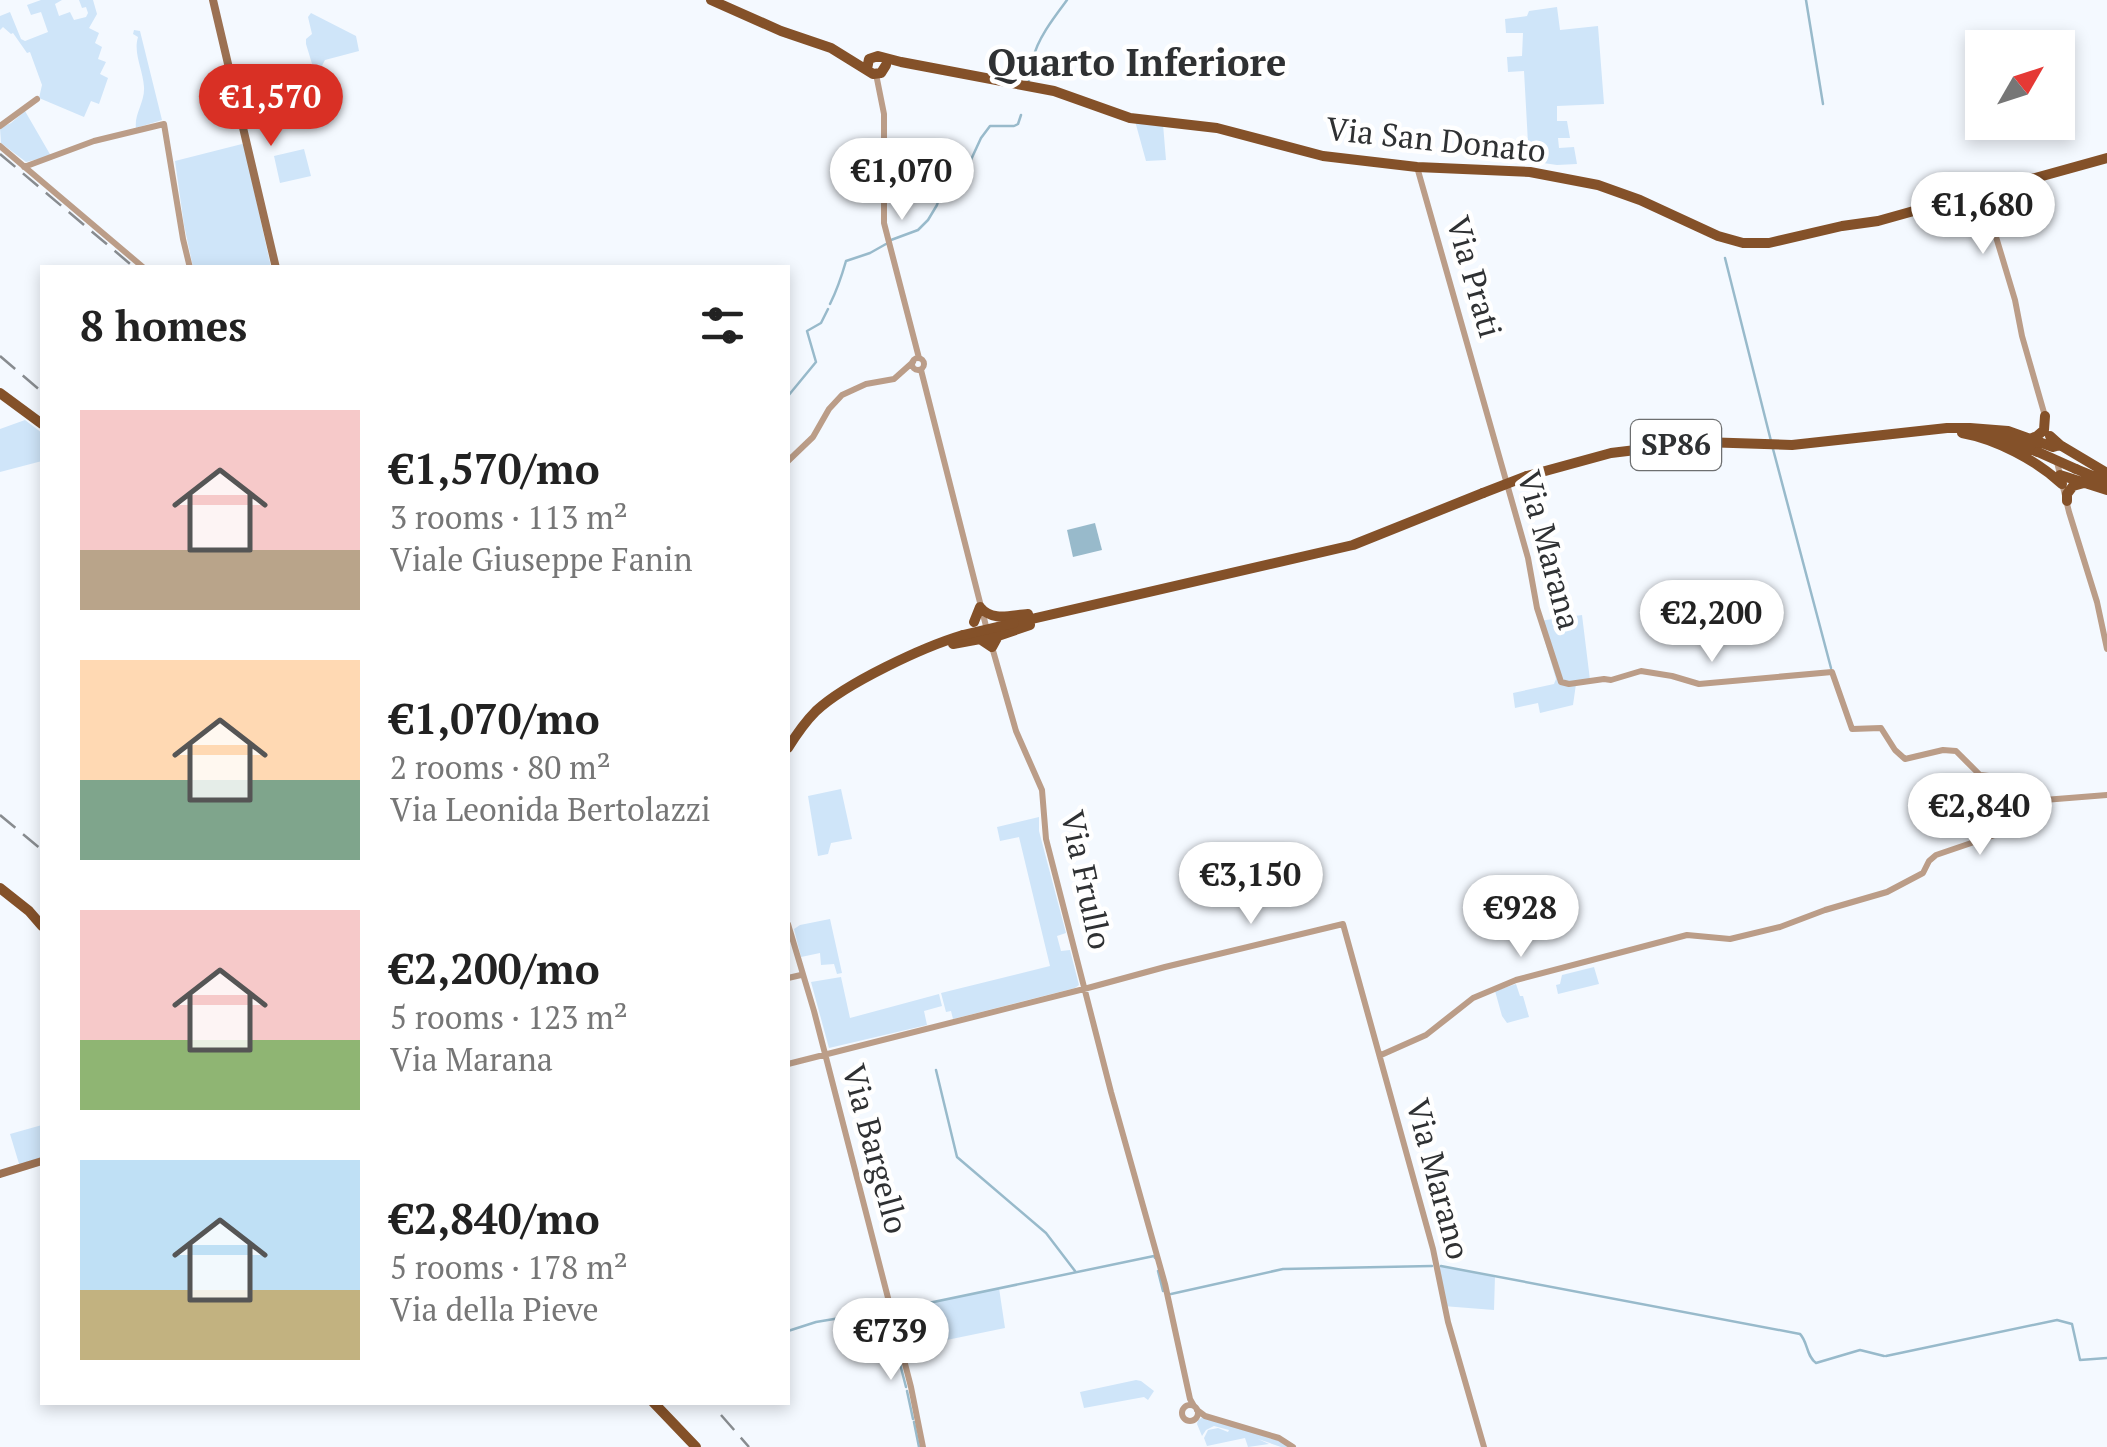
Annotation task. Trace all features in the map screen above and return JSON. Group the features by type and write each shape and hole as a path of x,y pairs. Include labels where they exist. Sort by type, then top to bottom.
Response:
{"main road":[{"path":"215,0 277,265"},
{"path":"711,0 830,48 850,61 877,66"},
{"name":"Via San Donato","path":"877,66 900,62 1054,91 1137,119 1202,125 1322,156 1417,167 1526,172 1598,186 1640,200 1718,236 1747,243 1781,241 1878,221 2107,158"},
{"path":"0,395 40,425"},
{"path":"2030,439 2044,430 2044,416"},
{"path":"1953,428 1999,429 2055,443 2107,473"},
{"name":"SP86","path":"790,745 803,725 845,689 944,640 1353,545 1527,476 1611,453 1702,442 1820,443 1953,428 1997,436 2107,482"},
{"path":"1936,430 1968,434 2058,476 2107,490"},
{"path":"2067,501 2073,486 2086,484"},
{"path":"980,608 986,614 987,631"},
{"path":"904,659 987,631 1064,612"},
{"path":"904,659 987,631 1064,612"},
{"path":"0,888 40,924"},
{"path":"0,1174 40,1162"},
{"path":"657,1405 696,1447"}],"street":[{"path":"877,66 885,153 884,223 917,347 916,366 938,430 980,608"},
{"path":"0,126 37,99"},
{"path":"24,166 94,141 163,123 189,265"},
{"path":"0,146 140,265"},
{"name":"Via Prati","path":"1417,167 1482,401"},
{"path":"1983,194 2044,416 2055,443 2058,476 2097,602 2107,649"},
{"path":"790,459 813,437 838,398 916,366"},
{"name":"Via Marana","path":"1482,401 1528,558 1537,608 1562,682 1611,680 1641,672 1699,684 1832,672 1852,729 1881,728 1905,758 1956,751 1980,775 2024,780 2044,800"},
{"name":"Via Frullo","path":"987,631 1016,731 1042,790 1044,832 1195,1409 1279,1438 1293,1447"},
{"path":"1381,1055 1426,1035 1473,998 1516,980 1687,935 1735,938 1887,892 1923,874 1936,855 2030,824 2044,800 2107,795"},
{"name":"Via Marano","path":"1084,990 1344,924 1484,1447"},
{"name":"Via Bargello","path":"790,932 906,1368 923,1447"},
{"path":"790,978 801,975"},
{"path":"790,1064 1084,990"}],"shaded area":[{"path":"62,0 55,4 59,16 70,12 74,20 88,13 79,0 93,0 97,14 89,28 99,33 95,43 102,47 98,59 106,62 100,74 108,78 99,104 91,101 84,117 39,98 42,85 30,52 13,33 3,27 0,30 0,16 10,12 21,39 48,32 41,12 31,15 27,5"},
{"path":"1557,7 1560,30 1598,26 1604,104 1557,106 1557,121 1567,121 1570,138 1558,138 1559,148 1574,147 1577,164 1529,161 1524,71 1508,72 1507,57 1522,56 1523,33 1506,33 1505,19"},
{"path":"311,13 356,36 359,51 325,60 316,77 306,44 312,34 308,17"},
{"path":"134,30 140,31 162,120 136,128 144,87"},
{"path":"25,111 51,156 26,162 1,143 0,128"},
{"path":"1135,121 1163,124 1166,160 1146,161"},
{"path":"244,145 271,265 193,265 175,161"},
{"path":"304,149 311,176 280,183 274,156"},
{"path":"25,420 40,431 40,462 0,472 0,429"},
{"path":"1095,523 1102,550 1073,557 1067,530"},
{"path":"1582,615 1590,680 1576,684 1573,705 1540,713 1538,703 1515,708 1513,693 1554,684 1556,679 1539,621"},
{"path":"841,789 852,839 831,843 828,854 818,856 808,796"},
{"path":"1039,817 1039,831 1066,933 1057,936 1061,951 1070,950 1079,985 953,1019 951,1011 946,1012 941,993 1050,966 1019,837 1000,841 997,827"},
{"path":"830,919 842,973 837,974 834,964 821,965 820,953 801,957 794,929"},
{"path":"1594,967 1599,984 1558,994 1556,985 1562,975"},
{"path":"841,977 850,1018 939,994 942,1006 924,1011 927,1025 829,1048 811,982"},
{"path":"1516,984 1529,1017 1507,1023 1495,991"},
{"path":"40,1126 40,1162 20,1167 10,1134"},
{"path":"1435,1265 1495,1276 1494,1310 1443,1306"},
{"path":"999,1288 1005,1328 903,1349 900,1338 917,1334 913,1319 896,1322 893,1311"},
{"path":"1136,1380 1154,1391 1148,1400 1144,1397 1084,1408 1080,1392"},
{"path":"1203,1417 1290,1447 1258,1439 1269,1444 1248,1447 1245,1438 1207,1446 1204,1438 1208,1430 1229,1430 1214,1426 1206,1430 1202,1436 1197,1424"}],"waterway":[{"path":"1028,83 1038,44 1067,0"},
{"path":"1806,0 1823,104"},
{"path":"891,240 918,230 928,220 944,182 969,164 990,126 1014,126 1021,115"},
{"path":"830,304 846,261 886,244"},
{"path":"1725,258 1771,441"},
{"path":"790,394 816,362 807,331 821,323 828,309"},
{"path":"1773,449 1831,668"},
{"path":"936,1070 957,1157 1046,1233 1075,1271"},
{"path":"895,1310 1155,1258"},
{"path":"1171,1294 1283,1269 1432,1266"},
{"path":"1441,1266 1800,1334 1816,1363 1860,1350 1884,1356"},
{"path":"1158,1271 1163,1291"},
{"path":"790,1330 888,1310"},
{"path":"887,1314 906,1387"},
{"path":"1886,1356 2057,1320 2072,1324 2080,1360 2107,1358"},
{"path":"907,1391 913,1419"},
{"path":"914,1422 919,1447"}],"railway":[{"path":"0,154 131,265"},
{"path":"0,356 40,390"},
{"path":"0,815 40,848"},
{"path":"721,1415 749,1447"}],"district":[{"name":"Quarto Inferiore","path":"1137,63"}]}
